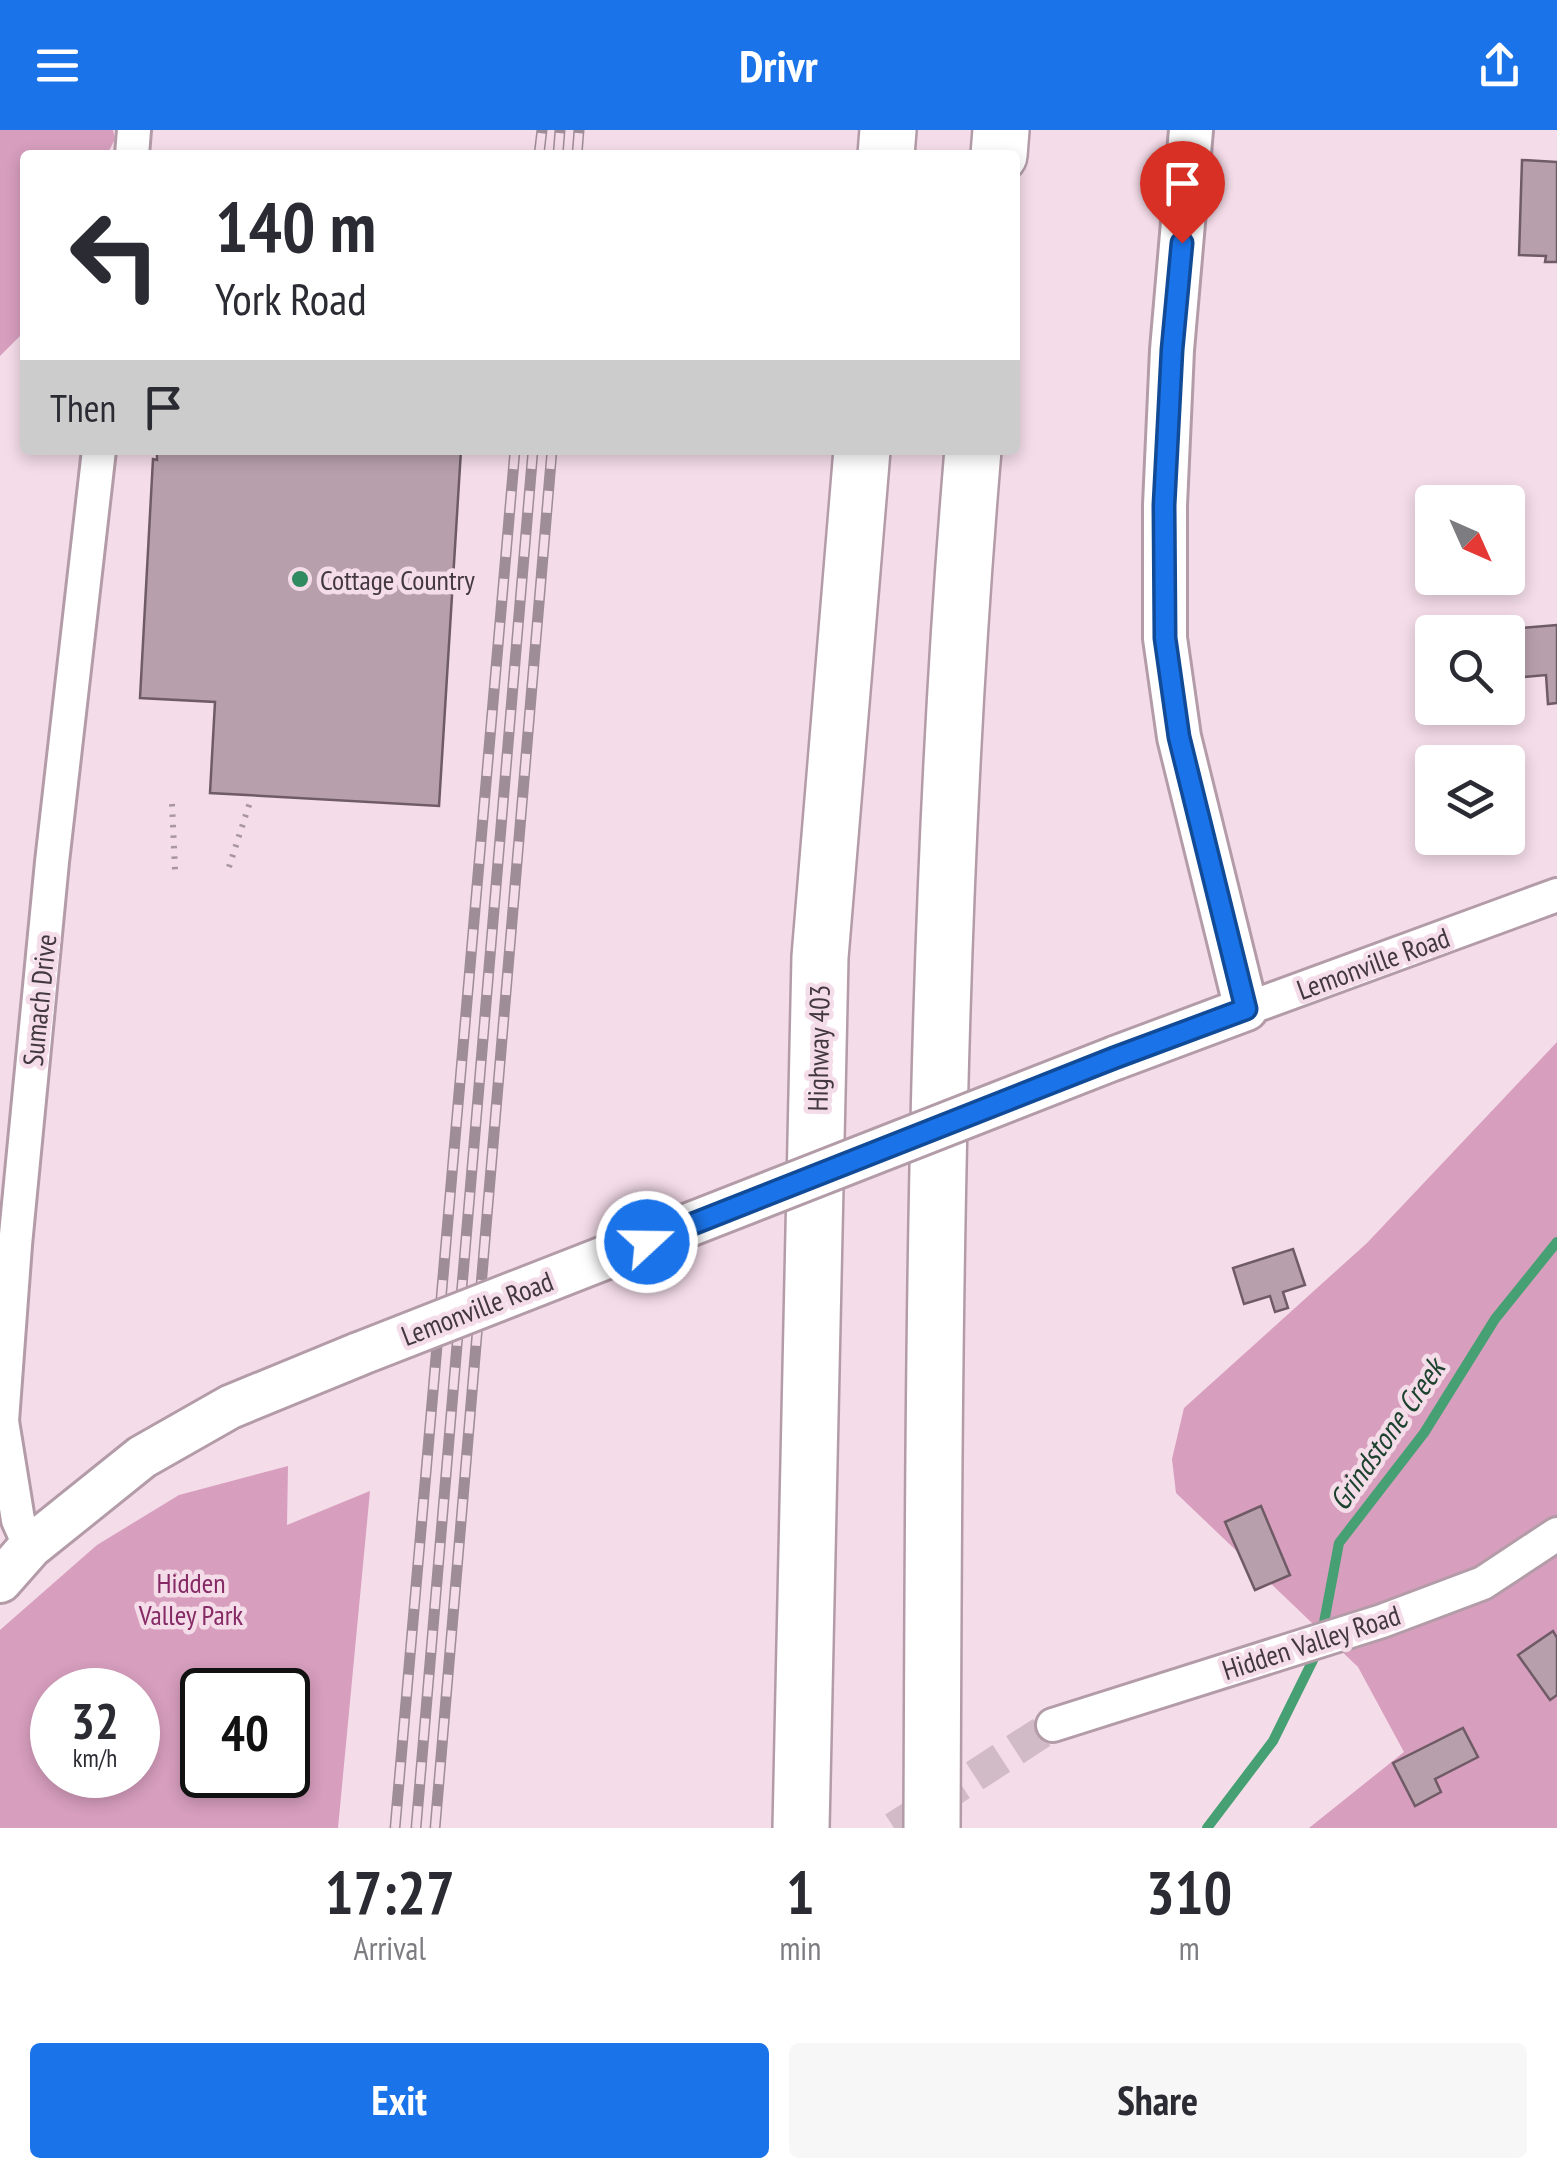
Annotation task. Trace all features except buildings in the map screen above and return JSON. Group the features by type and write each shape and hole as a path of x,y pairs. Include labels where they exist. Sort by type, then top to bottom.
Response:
{"highway":[{"name":"Highway 403","path":"801,1828 820,957 862,455"},
{"path":"932,1828 934,1349 944,953 963,567 973,455"}],"street":[{"path":"1191,130 1164,505 1165,638 1179,737 1246,1009"},
{"name":"Sumach Drive","path":"30,1546 18,1520 2,1420 52,862 97,455"},
{"name":"Lemonville Road","path":"0,1581 30,1546 142,1457 230,1407 1114,1058 1557,895"},
{"name":"Hidden Valley Road","path":"1053,1726 1356,1630 1483,1583 1557,1534"}],"path":[{"path":"229,868 250,802"},
{"path":"172,804 174,870"}],"green space":[{"path":"0,130 113,130 115,139 110,150 20,150 20,336 0,356"},
{"path":"1557,1042 1557,1828 1309,1828 1404,1752 1358,1667 1176,1493 1172,1459 1184,1408 1367,1243"},
{"name":"Hidden Valley Park","path":"288,1466 287,1525 370,1491 338,1828 0,1828 0,1630 97,1545 179,1495"}],"waterway":[{"name":"Grindstone Creek","path":"1322,1633 1339,1543 1424,1433 1495,1319 1557,1242"},
{"name":"Grindstone Creek","path":"1207,1828 1273,1741 1318,1650"}],"tunnel":[{"path":"894,1828 1053,1725"}],"railway":[{"path":"540,150 542,130"},
{"path":"558,150 560,130"},
{"path":"577,150 579,130"},
{"path":"395,1828 515,455"},
{"path":"416,1828 533,455"},
{"path":"435,1828 552,455"}],"place":[{"name":"Cottage Country","path":"300,579"}],"route":[{"path":"647,1242 1246,1009 1179,737 1165,638 1164,505 1182,243"}]}
